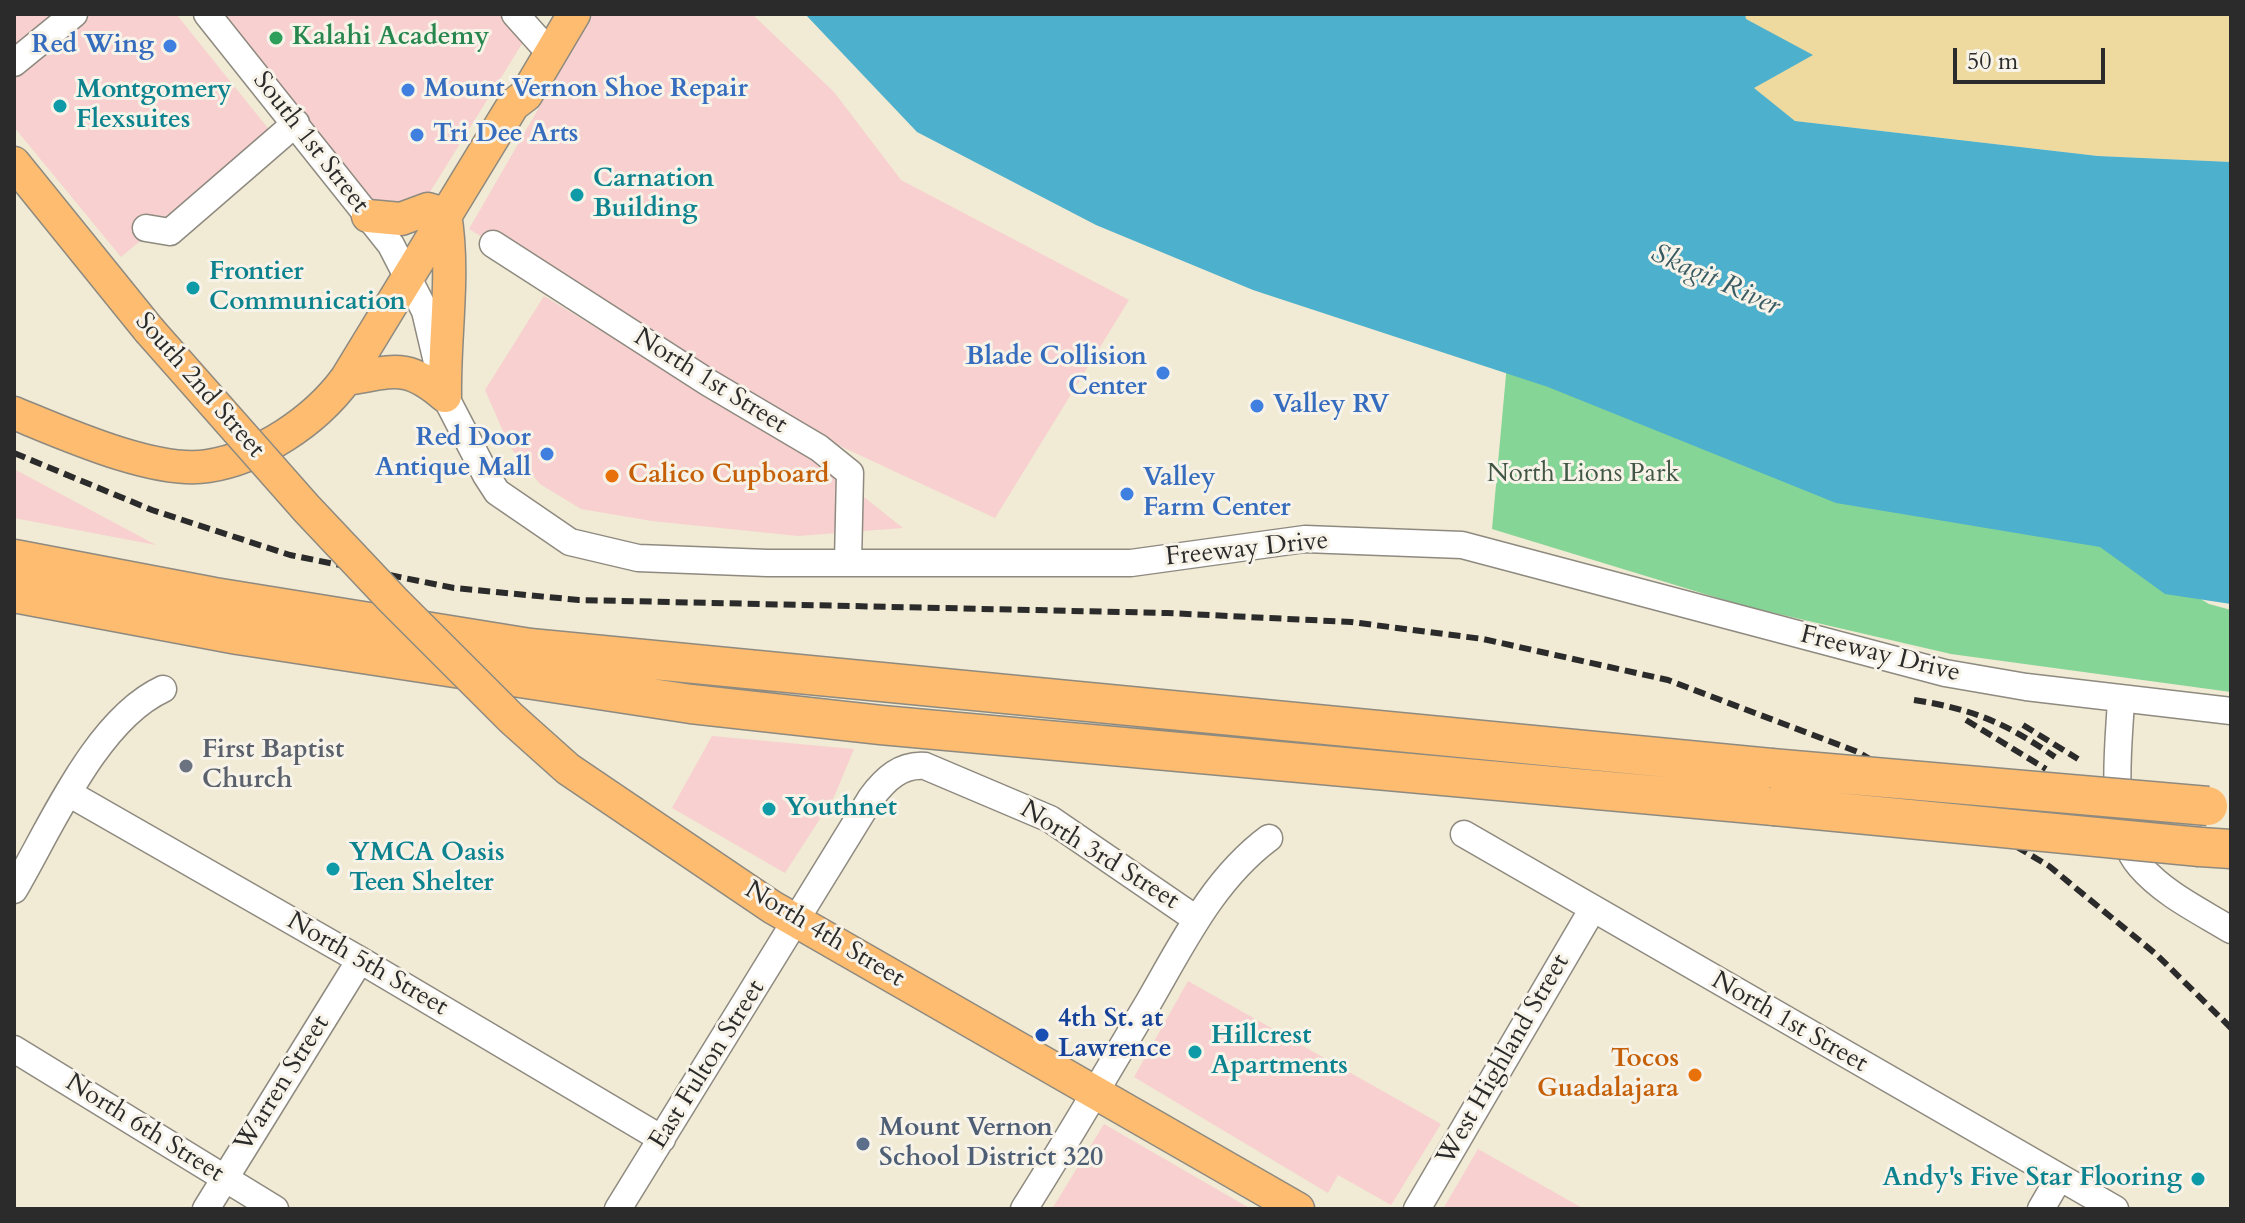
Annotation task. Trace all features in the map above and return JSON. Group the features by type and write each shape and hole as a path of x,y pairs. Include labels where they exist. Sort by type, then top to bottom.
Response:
{"highway":[{"path":"14,559 243,602 530,648 1771,768 2220,807"},
{"path":"14,593 238,635 755,711 2216,848"},
{"path":"14,612 238,635"}],"main road":[{"path":"513,105 514,87 559,14"},
{"path":"14,413 151,462 207,467 252,452 288,433 309,417 346,379 513,105 526,95 574,14"},
{"name":"South 2nd Street","path":"14,163 149,330 307,509 393,600"},
{"path":"368,216 401,219 428,209 445,214"},
{"path":"445,214 450,273 444,330 445,396"},
{"path":"346,379 408,371 427,380 445,396"},
{"name":"North 4th Street","path":"393,600 568,769 772,907 1298,1209"}],"street":[{"path":"14,63 74,14"},
{"name":"South 1st Street","path":"207,14 391,245 408,277"},
{"path":"515,14 541,43"},
{"path":"146,228 170,232 296,123"},
{"name":"North 1st Street","path":"493,244 709,383 819,448 850,473 848,562"},
{"name":"Freeway Drive","path":"408,277 425,311 445,396 460,430 497,492 570,542 638,558 1131,563 1305,539 1462,545 1945,673 2121,699 2231,711"},
{"path":"14,890 102,739 138,700 163,689"},
{"path":"2121,699 2119,826 2138,865 2168,891 2231,930"},
{"name":"North 3rd Street","path":"910,765 925,766 1050,819 1196,919"},
{"name":"East Fulton Street","path":"618,1209 883,782 910,765"},
{"name":"North 5th Street","path":"70,794 360,960 662,1139"},
{"name":"North 1st Street","path":"1464,834 2115,1209"},
{"path":"1024,1209 1096,1093 1196,919 1244,856 1269,838"},
{"name":"West Highland Street","path":"1417,1209 1592,910"},
{"name":"Warren Street","path":"206,1209 360,960"},
{"name":"North 6th Street","path":"14,1049 275,1209"},
{"path":"2041,1209 2059,1178"}],"shaded area":[{"path":"14,14 176,14 271,132 121,257 14,127"},
{"path":"224,14 505,14 525,39 402,237"},
{"path":"593,14 752,14 834,92 901,180 1129,300 995,518 784,420 469,229"},
{"path":"544,296 826,467 903,528 798,536 652,521 581,509 540,484 510,447 485,390"},
{"path":"14,469 156,545 14,518"},
{"path":"712,736 854,749 834,797 785,873 672,808"},
{"path":"1188,981 1441,1124 1391,1205 1338,1175 1328,1193 1134,1077"},
{"path":"1104,1124 1251,1209 1052,1209"},
{"path":"1478,1149 1584,1209 1443,1209"}],"green space":[{"name":"North Lions Park","path":"1507,364 2071,521 2209,604 2231,610 2231,692 1951,654 1744,606 1492,529"}],"sand":[{"path":"1745,14 2231,14 2231,162 2098,156 1795,121 1753,88 1812,55 1745,19"}],"water":[{"name":"Skagit River","path":"805,14 1745,14 1746,19 1813,55 1754,88 1795,121 2098,156 2231,162 2231,604 2165,594 2100,547 1836,503 1548,387 1253,290 1096,225 917,132"}],"railway":[{"path":"14,453 152,510 290,555 454,588 579,600 1167,613 1351,622 1483,639 1668,680 1858,752 2049,866 2157,955 2231,1028"},
{"path":"1914,700 1988,719 2055,757"},
{"path":"1966,720 2046,769"},
{"path":"2023,725 2078,759"}],"place":[{"name":"Kalahi Academy","path":"276,38"},
{"name":"Red Wing","path":"170,46"},
{"name":"Mount Vernon Shoe Repair","path":"408,90"},
{"name":"Montgomery Flexsuites","path":"60,106"},
{"name":"Tri Dee Arts","path":"417,135"},
{"name":"Carnation Building","path":"577,195"},
{"name":"Frontier Communication","path":"193,288"},
{"name":"Blade Collision Center","path":"1163,373"},
{"name":"Valley RV","path":"1257,406"},
{"name":"Red Door Antique Mall","path":"547,454"},
{"name":"Calico Cupboard","path":"612,476"},
{"name":"Valley Farm Center","path":"1127,494"},
{"name":"First Baptist Church","path":"186,766"},
{"name":"Youthnet","path":"769,809"},
{"name":"YMCA Oasis Teen Shelter","path":"333,869"},
{"name":"4th St. at Lawrence","path":"1042,1035"},
{"name":"Hillcrest Apartments","path":"1195,1052"},
{"name":"Tocos Guadalajara","path":"1695,1075"},
{"name":"Mount Vernon School District 320","path":"863,1144"},
{"name":"Andy's Five Star Flooring","path":"2198,1179"}]}
